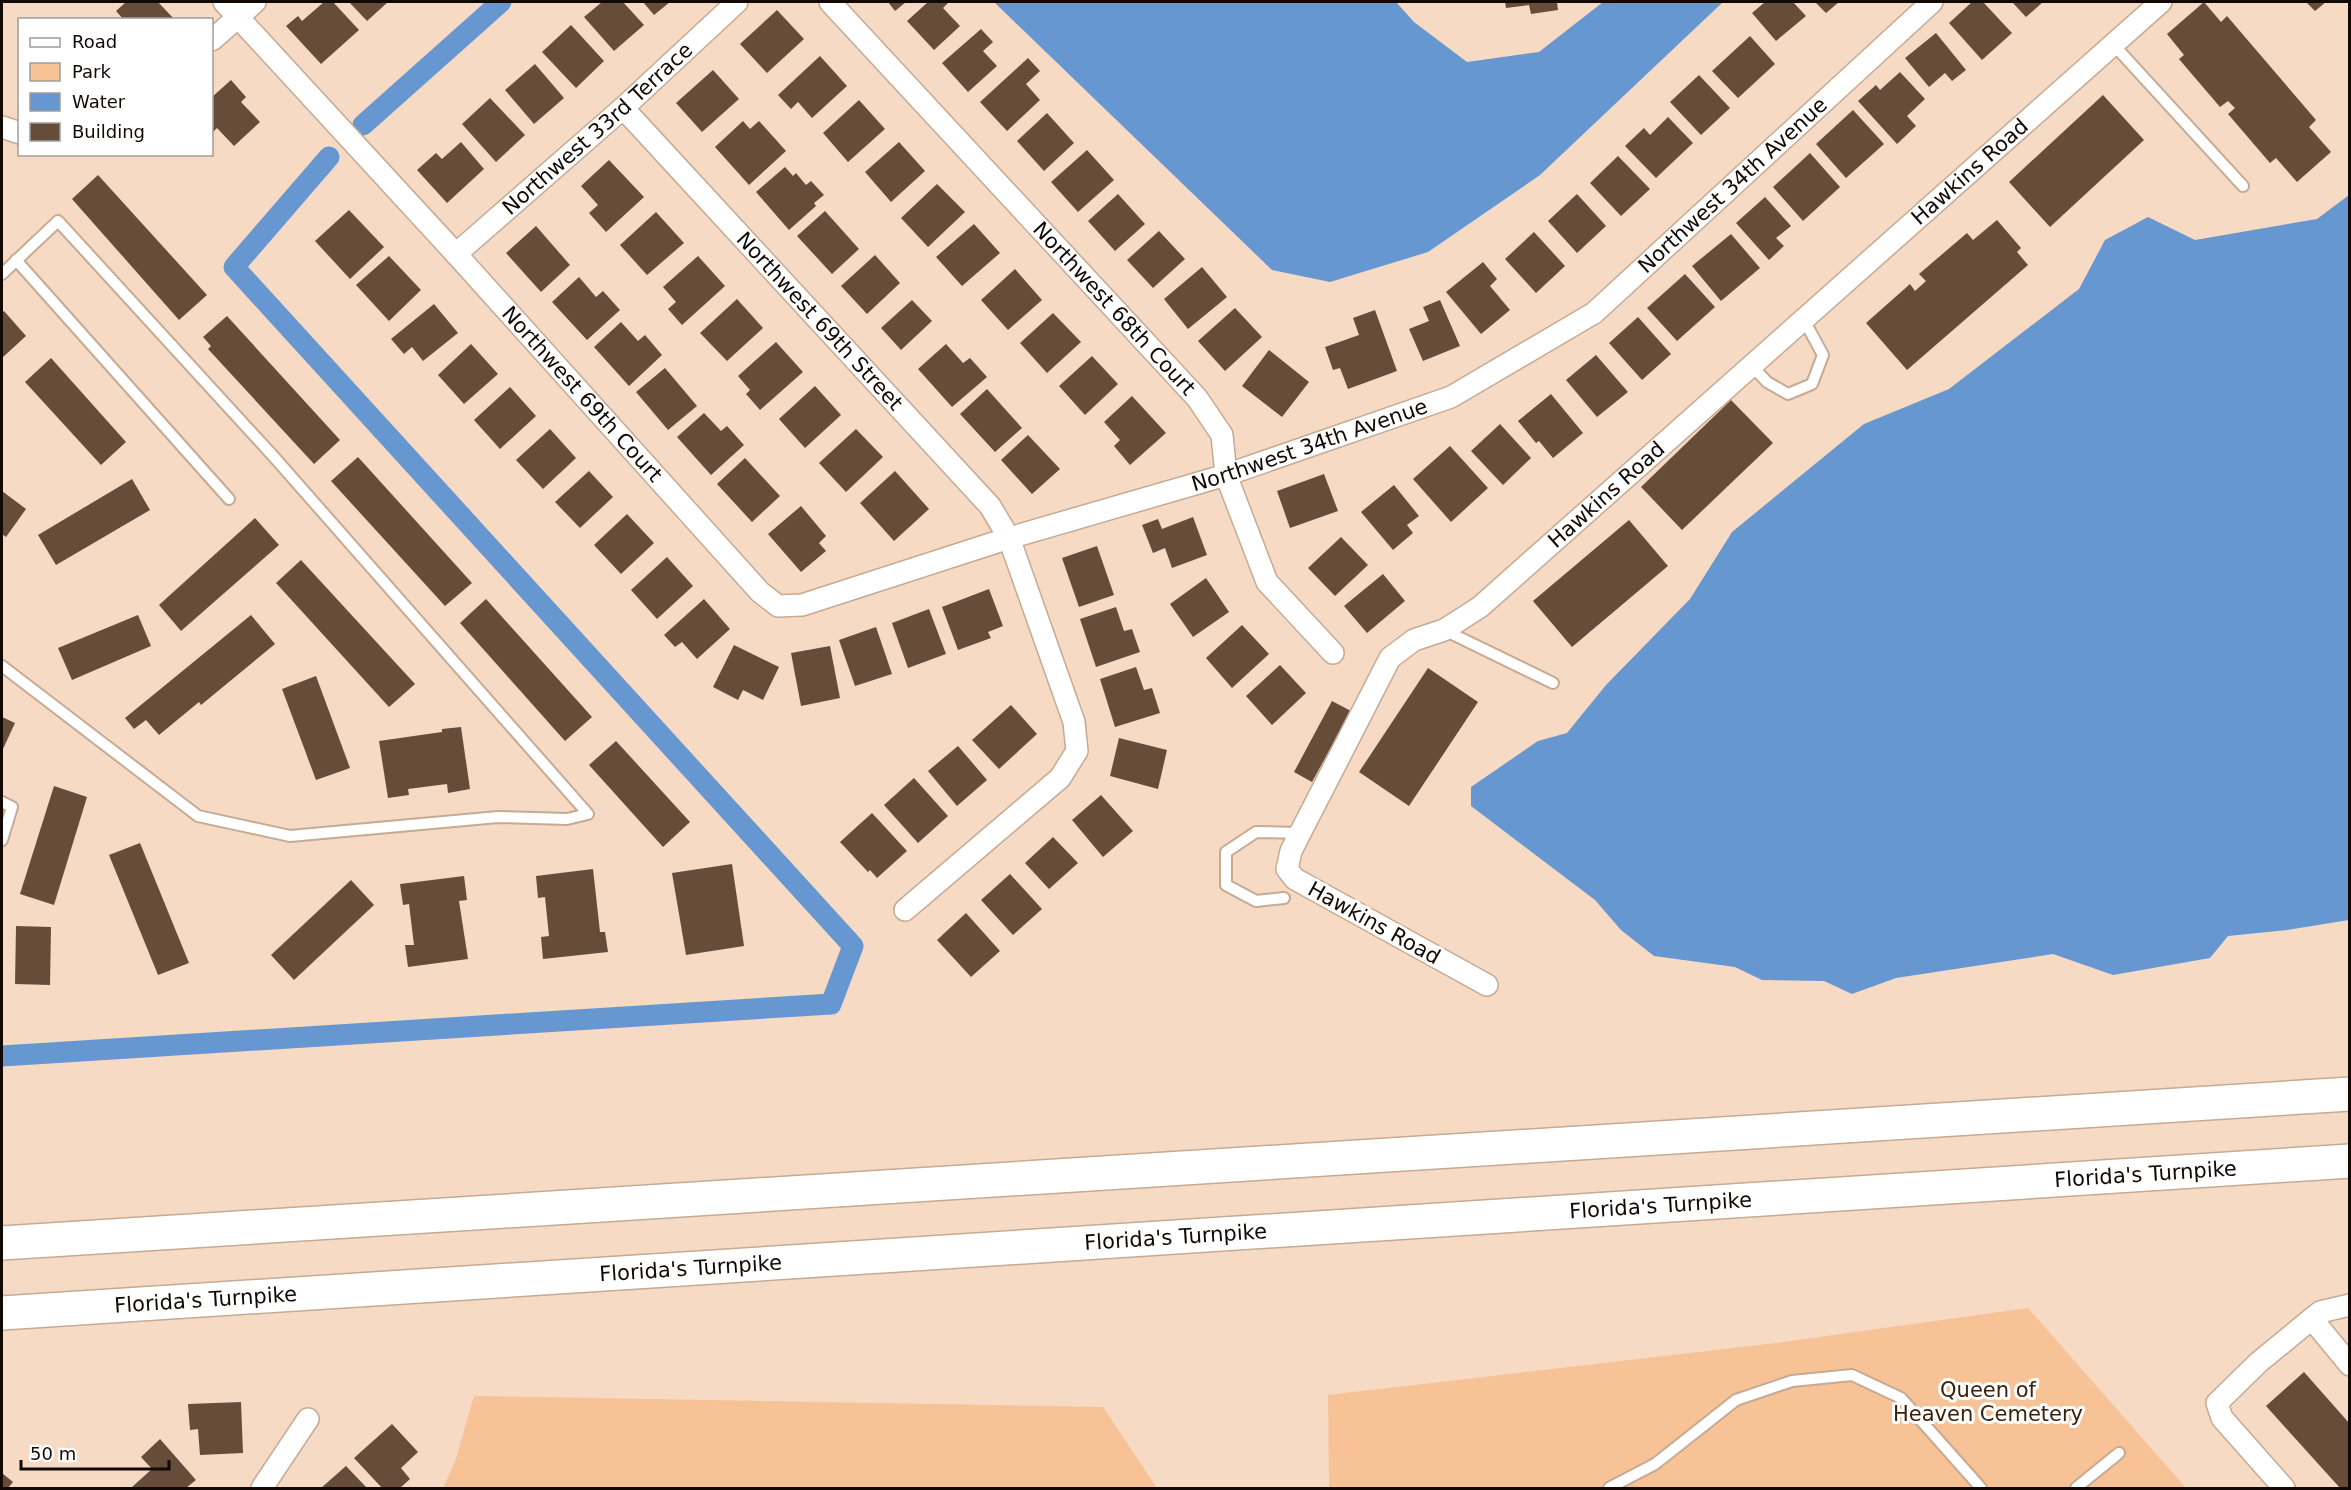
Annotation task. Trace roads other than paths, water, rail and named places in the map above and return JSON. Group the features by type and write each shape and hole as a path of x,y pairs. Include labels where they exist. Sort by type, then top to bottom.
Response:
{"highway":[{"path":"2,1243 2349,1094"},
{"name":"Florida's Turnpike","path":"2,1313 2349,1161"}],"street":[{"name":"Northwest 69th Court","path":"224,2 456,254 760,592 778,606 802,605 1009,538"},
{"path":"213,39 255,2"},
{"name":"Northwest 33rd Terrace","path":"456,254 623,108 737,2"},
{"name":"Northwest 68th Court","path":"830,2 1197,398 1222,435 1226,475 1267,582 1333,653"},
{"name":"Northwest 34th Avenue","path":"1009,538 1226,475 1451,397 1594,313 1932,2"},
{"name":"Hawkins Road","path":"1487,985 1295,879 1287,869 1292,851 1390,658 1414,640 1443,630 1480,607 2161,2"},
{"name":"Northwest 69th Street","path":"623,108 990,506 1009,538"},
{"path":"2,127 18,132"},
{"path":"905,910 1060,778 1077,751 1074,722 1009,538"},
{"path":"2284,1488 2222,1418 2217,1403 2259,1362 2320,1312 2349,1305"},
{"path":"2312,1319 2349,1365"},
{"path":"262,1488 308,1419"}],"lane":[{"path":"2113,44 2242,186"},
{"path":"2,274 58,221 273,457 588,814 567,819 498,817 290,836 198,816 2,666"},
{"path":"16,260 229,499"},
{"path":"1752,366 1767,382 1788,394 1812,384 1823,355 1804,320"},
{"path":"1443,630 1553,683"},
{"path":"2,802 12,807 2,840"},
{"path":"1284,898 1256,901 1226,885 1226,852 1256,832 1301,833"},
{"path":"1610,1488 1655,1464 1736,1400 1792,1381 1852,1375 1900,1398 1981,1488"},
{"path":"2076,1488 2119,1453"}],"water":[{"path":"994,2 1396,2 1414,22 1467,62 1539,52 1603,2 1723,2 1540,175 1428,252 1330,282 1272,270"},
{"path":"2349,195 2349,920 2228,936 2210,958 2113,975 2053,954 1896,978 1852,994 1824,981 1762,980 1735,967 1654,956 1621,930 1595,900 1471,806 1471,787 1538,741 1567,733 1606,685 1690,599 1732,532 1864,424 1949,389 2079,289 2105,240 2148,217 2195,240 2317,219"}],"waterway":[{"path":"363,125 501,2"},
{"path":"2,1056 831,1004 853,946 234,267 329,157"}],"park label":[{"name":"Queen of Heaven Cemetery","path":"1988,1402"}]}
